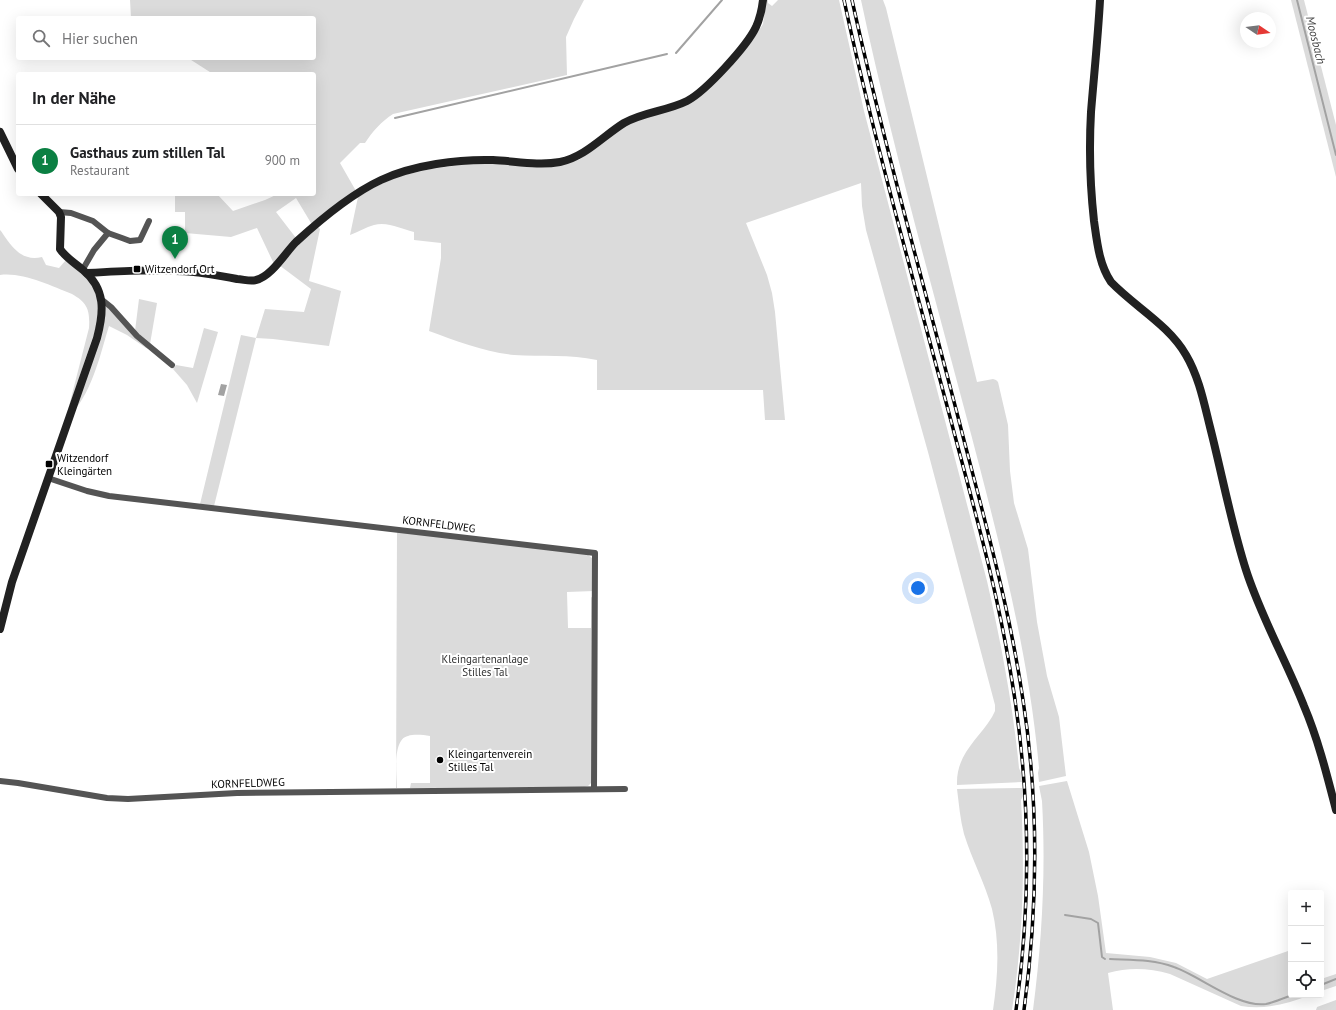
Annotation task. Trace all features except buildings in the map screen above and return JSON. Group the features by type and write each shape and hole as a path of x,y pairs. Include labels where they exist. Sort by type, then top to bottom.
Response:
{"street":[{"path":"85,271 192,272 256,280 267,275 289,249 313,228 361,191 396,173 453,163 492,160 551,163 566,161 579,155 630,120 644,114 679,104 692,98 705,88 751,36 759,20 763,0"},
{"path":"1100,0 1091,112 1090,155 1094,215 1101,260 1111,282 1170,334 1184,351 1191,366 1208,418 1246,572 1256,598 1296,686 1312,727 1336,810"},
{"path":"0,132 16,165"},
{"path":"0,629 11,587 96,338 102,316 101,299 97,286 85,271 69,259 60,249 61,217 59,212 43,196"},
{"path":"59,212 71,213 93,222 108,233 137,241 142,237 149,221"},
{"path":"85,271 94,250 108,233"},
{"path":"101,299 111,307 138,336 172,365"},
{"name":"KORNFELDWEG","path":"48,478 87,491 108,496 595,553 594,789"},
{"name":"KORNFELDWEG","path":"0,781 107,798 122,799 238,793 625,789"}],"green space":[{"path":"130,0 584,0 566,37 567,75 393,114 378,127 365,143 360,143 340,163 356,191 314,223 311,223 296,198 276,212 296,238 274,264 257,228 231,237 185,233 185,212 175,212 175,196 219,196 233,211 274,196 316,196 316,72 210,72 191,60 316,60 316,16 131,16"},
{"path":"766,0 768,0 768,3 772,6 778,0 839,0 864,111 987,581 1006,674 1022,782 957,785 960,765 964,756 968,748 992,717 995,711 995,705 928,452 866,230 862,206 861,183 746,223 767,275 772,293 785,420 765,420 763,390 597,390 597,360 577,357 503,354 471,346 429,331 441,258 441,243 414,240 414,232 384,224 371,226 350,235 358,197 381,184 400,176 431,169 467,164 579,160 631,122 681,107 754,38 763,24"},
{"path":"861,0 883,0 886,8 977,382 993,379 998,382 1008,425 1010,471 1014,503 1028,549 1037,622 1047,676 1059,717 1066,776 1039,782 1039,768 1028,683 1021,641 1003,558 899,164"},
{"path":"1291,0 1304,0 1336,125 1336,177"},
{"path":"318,227 320,229 309,281 341,291 329,346 256,338 265,309 304,312 311,289 279,265 291,251"},
{"path":"0,230 12,247 20,254 30,258 42,257 46,265 59,268 66,260 91,280 99,299 97,325 68,410 89,328 87,308 82,301 72,294 46,284 18,276 0,275"},
{"path":"139,299 157,303 150,344 135,331"},
{"path":"106,307 109,307 149,349 109,326 91,382 80,403 73,412 103,327"},
{"path":"204,328 218,332 197,403 187,385 173,369 176,365 193,368"},
{"path":"241,335 256,338 214,506 200,504"},
{"name":"Kleingartenanlage Stilles Tal","path":"397,532 587,554 593,559 594,591 567,592 568,628 591,628 591,597 593,598 591,783 588,786 410,788 411,783 430,783 430,736 408,736 403,739 397,751 396,758"},
{"path":"1067,781 1089,852 1098,896 1106,953 1150,957 1176,963 1207,979 1288,951 1288,998 1302,998 1267,1007 1241,1006 1170,974 1147,969 1131,969 1108,973 1113,1010 1033,1010 1041,932 1044,853 1042,801 1039,786"},
{"path":"1022,788 1023,879 1021,931 1016,984 1012,1010 993,1010 997,960 995,921 989,899 964,834 957,789"},
{"path":"1336,974 1336,986 1324,990 1324,978"},
{"path":"1336,1000 1336,1010 1316,1010 1317,1007"}],"shaded area":[{"path":"221,384 227,385 224,396 218,395"}],"waterway":[{"path":"676,53 722,0"},
{"name":"Moosbach","path":"1297,0 1336,155"},
{"path":"395,118 667,54"},
{"path":"1065,915 1091,919 1098,923 1102,957 1105,959"},
{"path":"1110,959 1142,960 1166,964 1184,971 1231,996 1255,1004 1266,1004 1288,996"},
{"path":"1324,984 1336,979"}],"railway":[{"path":"844,0 881,157 983,543 998,606 1010,669 1022,754 1026,840 1025,925 1016,1010"},
{"path":"852,0 890,157 1003,593 1017,664 1023,700 1032,777 1035,855 1032,933 1024,1010"}],"place":[{"name":"Gasthaus zum stillen Tal","path":"175,259"},
{"name":"Witzendorf Ort","path":"137,269"},
{"name":"Witzendorf Kleingärten","path":"49,464"},
{"name":"Kleingartenverein Stilles Tal","path":"440,760"}]}
